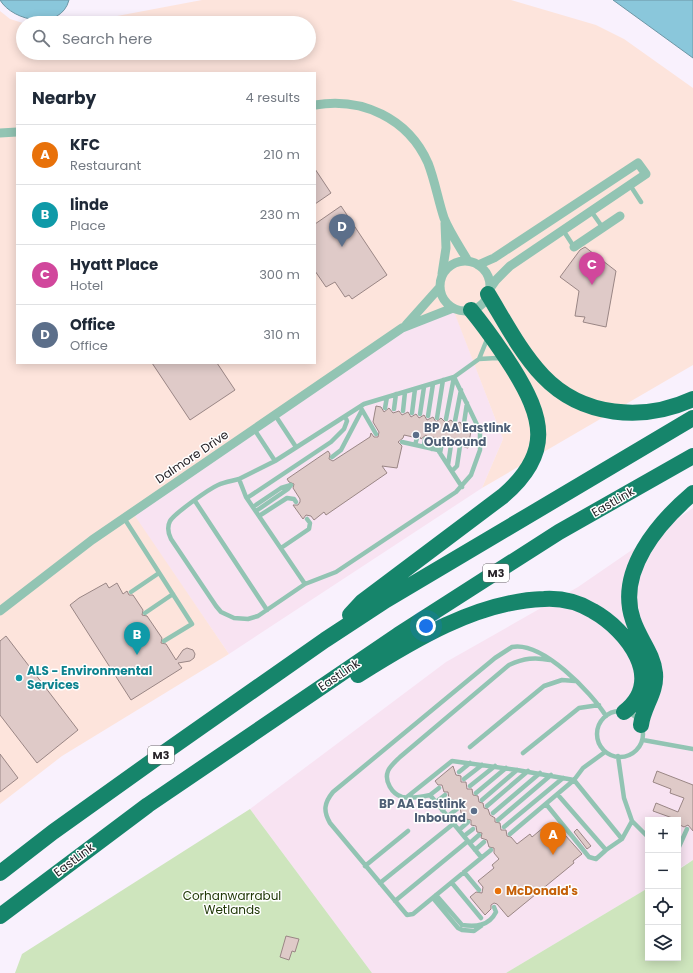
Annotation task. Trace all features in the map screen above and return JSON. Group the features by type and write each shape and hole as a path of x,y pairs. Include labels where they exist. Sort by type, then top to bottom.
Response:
{"highway":[{"path":"489,292 534,366 554,386 576,400 606,411 634,414 667,409 693,399"},
{"path":"325,640 362,602 503,496 518,482 528,469 536,450 537,422 533,404 508,361 488,331 471,310"},
{"name":"M3","path":"0,873 60,828 325,640 386,600 693,418"},
{"name":"EastLink","path":"0,916 148,805 398,635 559,532 693,456"},
{"path":"642,733 644,710 654,687 656,674 650,653 632,620 629,600 630,585 638,560 650,542 664,523 693,493"},
{"path":"305,697 333,690 406,645 444,626 510,604 528,600 556,599 579,605 605,618 618,629 638,658 643,672 643,682 640,696 624,712"}],"street":[{"path":"316,104 337,102 356,104 379,112 399,125 413,139 428,164 445,219 468,261"},
{"path":"0,133 16,132"},
{"path":"445,219 446,248 440,287 444,299 453,308 459,310 471,310 482,305 496,280 510,266 646,174 638,163 494,258 478,265"},
{"path":"584,199 591,211"},
{"path":"574,247 620,216"},
{"path":"441,277 444,272 455,263 468,261 478,265 488,276 489,292"},
{"name":"Dalmore Drive","path":"0,611 86,544 402,328 440,287"},
{"name":"Dalmore Drive","path":"402,328 453,308"}],"lane":[{"path":"630,185 641,202"},
{"path":"591,211 603,228"},
{"path":"563,230 574,247"},
{"path":"454,377 478,425 481,444 474,468 462,487 336,572 305,584 258,616 248,619 234,618 221,612 171,539 168,530 171,520 217,486 239,479 275,461 345,416 387,397 415,390 454,377 478,359 488,340 488,331"},
{"path":"478,359 498,358 508,361"},
{"path":"446,419 454,377"},
{"path":"437,418 443,380"},
{"path":"428,416 434,384"},
{"path":"420,414 424,387"},
{"path":"412,413 415,390"},
{"path":"455,421 461,390"},
{"path":"402,411 405,392"},
{"path":"394,410 396,394"},
{"path":"385,408 387,397"},
{"path":"464,423 467,403"},
{"path":"361,408 376,434"},
{"path":"332,457 340,450 361,408"},
{"path":"275,415 296,447"},
{"path":"247,498 331,442 344,429 347,421 345,416"},
{"path":"254,429 275,461"},
{"path":"408,436 405,443 432,449 440,453 462,487"},
{"path":"415,445 416,438"},
{"path":"424,447 425,439"},
{"path":"432,449 433,441"},
{"path":"440,453 442,443"},
{"path":"448,465 451,445"},
{"path":"452,471 457,466 460,446"},
{"path":"239,479 247,498 305,584"},
{"path":"254,509 281,488 291,485"},
{"path":"259,516 287,498 294,499 296,502"},
{"path":"195,501 268,610"},
{"path":"124,518 192,624 164,642"},
{"path":"281,548 310,529 310,523 307,519"},
{"path":"131,592 159,573"},
{"path":"145,613 173,594"},
{"path":"491,850 435,897 413,914 407,915 365,866 326,816 326,800 333,792 489,663 512,647 525,646 534,649 552,660 599,705 606,716"},
{"path":"439,788 430,795 407,797 401,796 392,790 387,777 388,770 400,757 509,665 521,659 534,657 552,660"},
{"path":"470,747 544,686 562,680 575,681"},
{"path":"523,753 579,708 599,705"},
{"path":"615,712 624,712 637,719 642,733 634,752 612,756 605,752 600,746 597,738 598,729 606,716 615,712"},
{"path":"642,733 693,749"},
{"path":"510,834 574,780 583,768 605,752"},
{"path":"618,756 624,798 632,821 645,833"},
{"path":"407,797 452,761 551,775 574,780 622,839"},
{"path":"459,772 470,763"},
{"path":"464,779 482,765"},
{"path":"470,786 495,766"},
{"path":"476,793 506,768"},
{"path":"482,800 517,770"},
{"path":"487,806 528,771"},
{"path":"492,813 540,773"},
{"path":"498,820 551,775"},
{"path":"504,827 563,778"},
{"path":"558,794 606,850"},
{"path":"430,795 481,857"},
{"path":"436,802 445,795"},
{"path":"442,810 451,802"},
{"path":"546,804 589,857 596,859 622,839 632,821"},
{"path":"448,816 457,809"},
{"path":"380,883 463,816"},
{"path":"459,830 468,822"},
{"path":"464,836 473,829"},
{"path":"681,842 687,829"},
{"path":"365,866 408,831"},
{"path":"395,902 479,835"},
{"path":"475,850 484,842"},
{"path":"464,872 479,890"},
{"path":"452,882 480,918"},
{"path":"435,897 462,925 481,925 494,916 496,912 494,907"}],"shaded area":[{"path":"202,0 511,0 596,25 624,39 693,88 693,365 482,488 503,439 453,309 402,328 133,513 229,654 62,756 0,804 0,11 10,19 16,21 16,60 316,60 316,16 117,16"},
{"path":"453,308 503,439 482,488 229,654 132,513 402,328"},
{"path":"693,508 693,860 681,867 681,817 645,817 645,890 506,973 372,973 250,809 446,662 578,587"}],"green space":[{"name":"Corhanwarrabul Wetlands","path":"250,809 372,973 15,973 22,954"},
{"path":"693,860 693,973 506,973 645,890 645,961 681,961 681,868"}],"water":[{"path":"0,0 69,0 64,10 57,16 20,16 6,8"},
{"path":"613,0 693,0 693,58"}],"building":[{"path":"316,170 331,193 316,203"},
{"path":"341,206 387,275 352,299 349,295 345,297 335,282 326,287 316,272 316,223"},
{"path":"585,247 616,271 606,327 583,322 585,317 575,316 579,291 560,277 580,250"},
{"path":"153,364 218,364 235,390 190,420"},
{"path":"376,406 381,407 384,412 389,408 393,413 399,411 402,415 408,412 411,417 416,414 419,418 424,415 427,420 433,417 436,422 441,418 446,423 451,420 455,425 460,422 463,427 468,424 472,425 468,448 464,447 461,442 456,446 452,441 446,443 443,439 437,442 434,437 429,440 426,435 421,439 418,434 413,437 404,435 398,442 402,446 397,468 382,466 387,473 326,515 324,512 314,520 311,516 306,515 303,519 293,505 298,505 300,502 300,499 293,488 294,484 289,482 287,479 328,451 330,454 329,459 333,461 370,437 371,433 374,437 378,437 379,432 373,422"},
{"path":"106,583 109,588 117,583 123,594 127,591 129,595 133,595 143,610 142,615 147,616 162,638 161,643 166,644 176,660 183,650 187,648 193,650 195,654 194,658 190,661 178,663 182,668 131,700 70,605 79,598"},
{"name":"ALS - Environmental Services","path":"6,636 78,730 37,763 0,715 0,641"},
{"path":"0,754 18,778 0,792"},
{"path":"453,766 456,775 461,776 461,782 466,782 467,789 472,789 473,795 478,796 479,802 483,803 484,808 488,809 490,815 495,818 495,822 500,823 501,830 506,830 507,836 511,837 517,844 530,834 532,837 544,827 557,842 565,835 582,854 573,861 574,863 508,917 497,904 494,903 485,915 470,897 476,892 482,893 483,887 478,881 494,868 492,865 499,859 494,853 494,848 489,847 487,840 481,838 482,833 477,832 476,826 471,825 471,820 466,819 466,813 461,813 460,806 455,806 454,800 449,799 448,792 444,792 442,785 438,785 435,781"},
{"path":"657,771 693,785 693,831 688,825 684,827 681,826 681,817 670,817 653,811 656,803 678,812 684,798 670,793 671,789 653,782"},
{"path":"577,829 591,846 587,849 574,832"},
{"path":"286,936 299,939 295,952 292,951 289,960 280,957"}],"place":[{"name":"Office","path":"342,247"},
{"name":"Hyatt Place","path":"592,285"},
{"name":"BP AA Eastlink Outbound","path":"416,435"},
{"name":"linde","path":"137,655"},
{"name":"ALS - Environmental Services","path":"19,678"},
{"name":"BP AA Eastlink Inbound","path":"474,811"},
{"name":"KFC","path":"553,855"},
{"name":"McDonald's","path":"498,891"}]}
